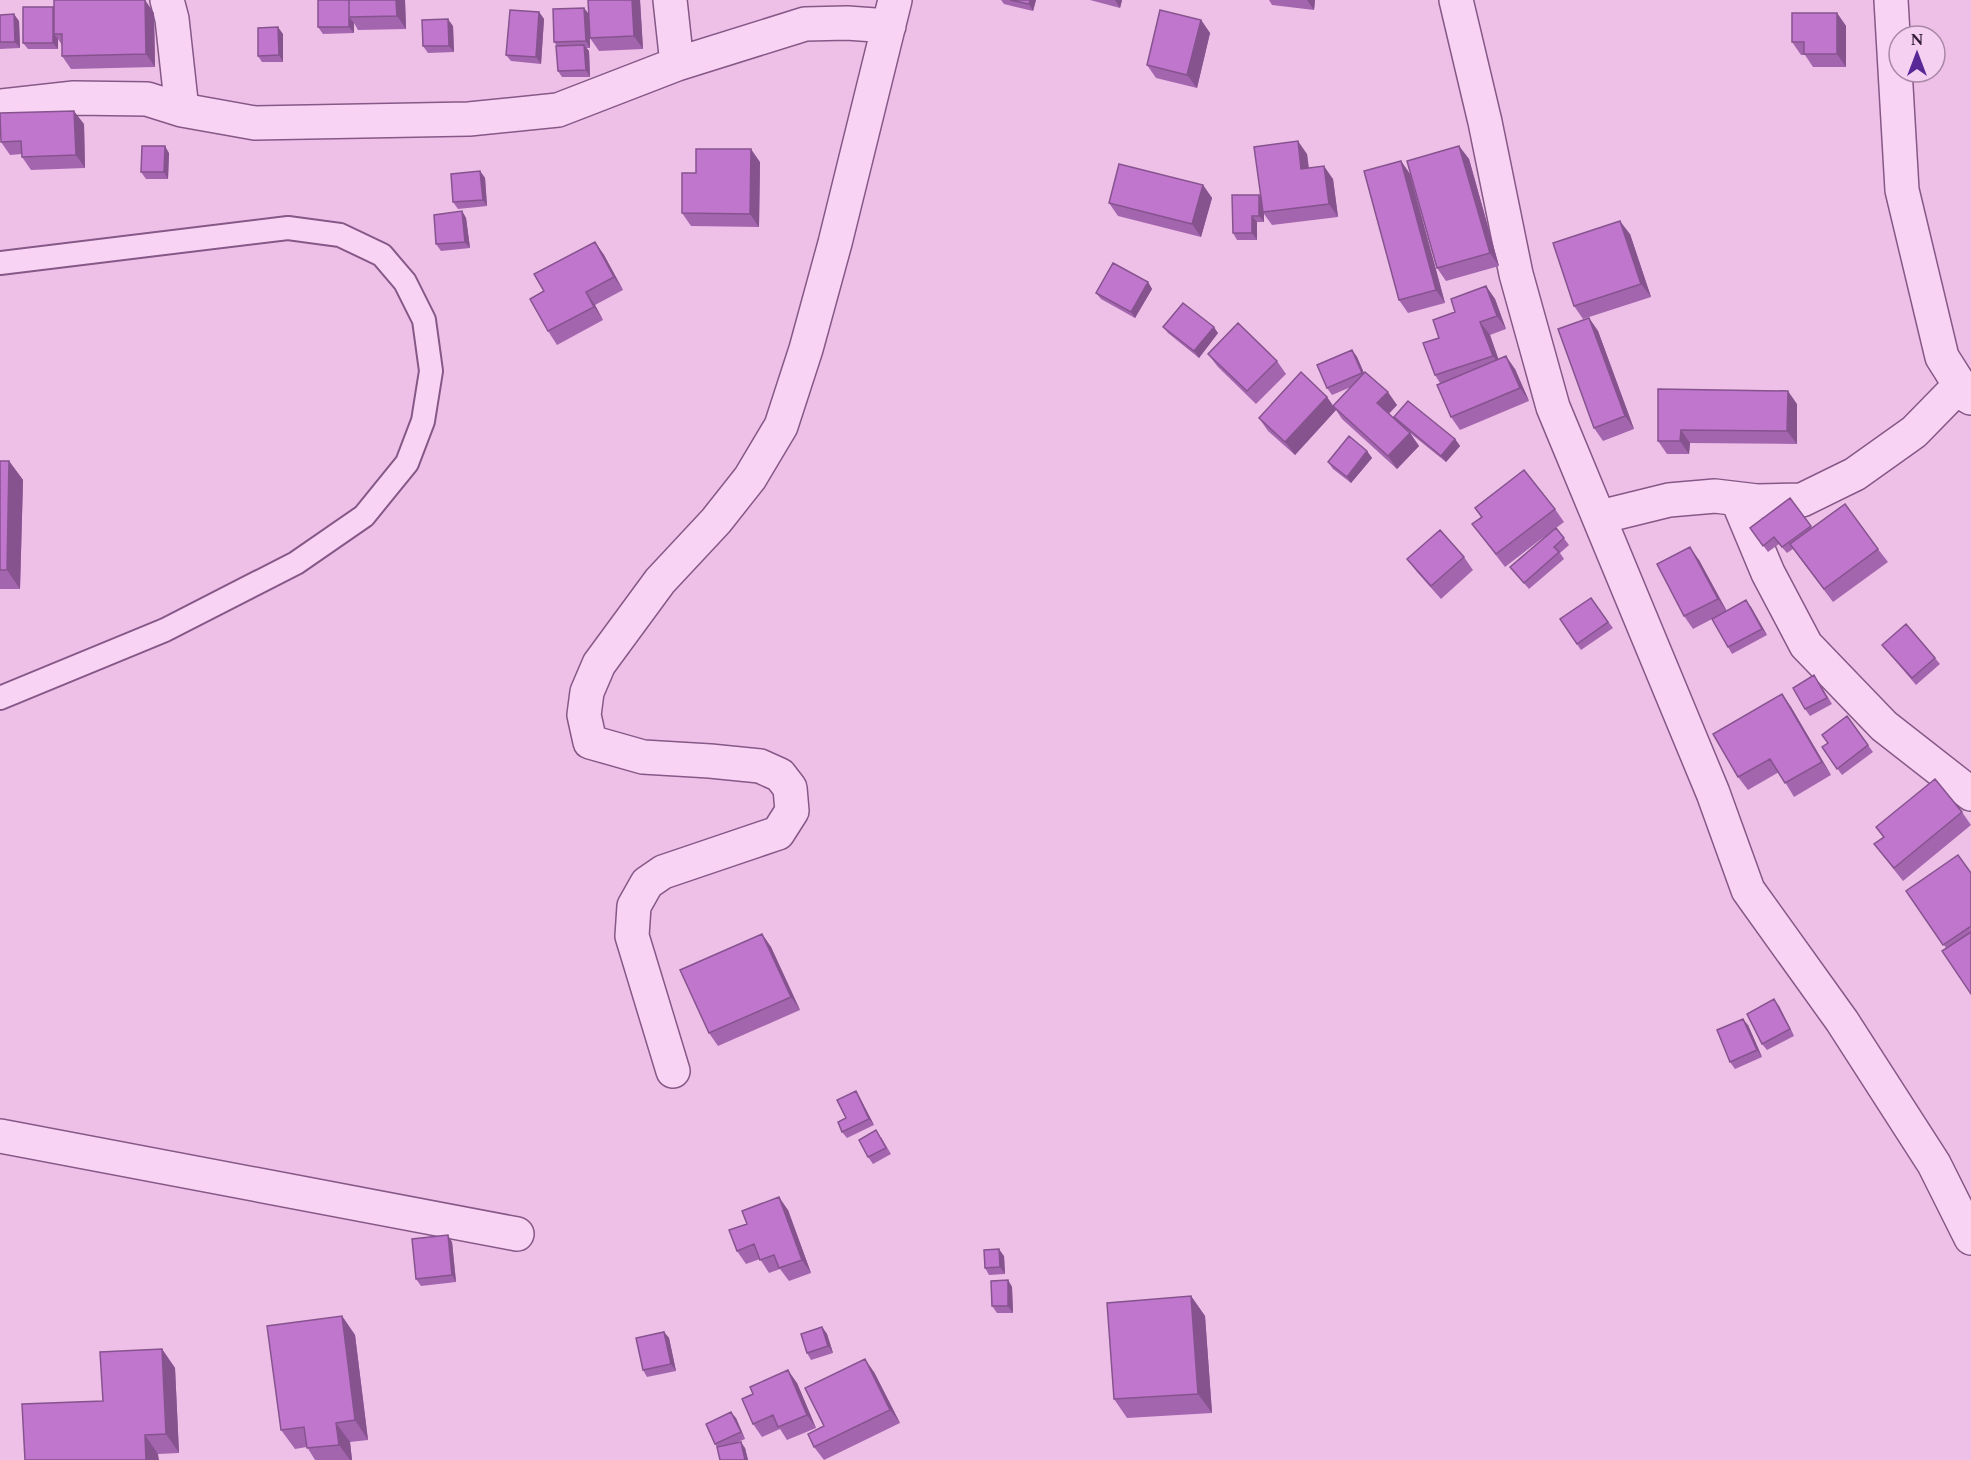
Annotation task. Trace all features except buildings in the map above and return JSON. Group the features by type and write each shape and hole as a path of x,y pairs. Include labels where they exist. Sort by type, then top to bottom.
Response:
{"street":[{"path":"167,0 172,19 182,110"},
{"path":"670,0 677,64"},
{"path":"1456,0 1485,122 1522,297 1553,406 1713,794 1748,890 1842,1021 1934,1164 1971,1238"},
{"path":"1600,517 1669,500 1715,496 1757,501 1802,500 1855,474 1966,392 1942,357 1902,190 1891,0"},
{"path":"0,106 74,98 147,99 182,110 255,123 469,119 558,110 677,64 805,24 847,23 892,13 835,243 806,350 781,426 750,478 716,521 660,581 626,626 599,664 587,692 584,715 590,742 643,758 760,766 780,776 790,789 792,811 778,833 663,872 647,883 634,906 632,936 673,1071"},
{"path":"1737,499 1768,573 1806,645 1884,726 1971,794"},
{"path":"0,1136 517,1234"}],"lane":[{"path":"0,263 288,228 340,235 382,255 405,282 424,320 431,371 423,421 408,463 364,516 296,563 165,630 0,698"}]}
